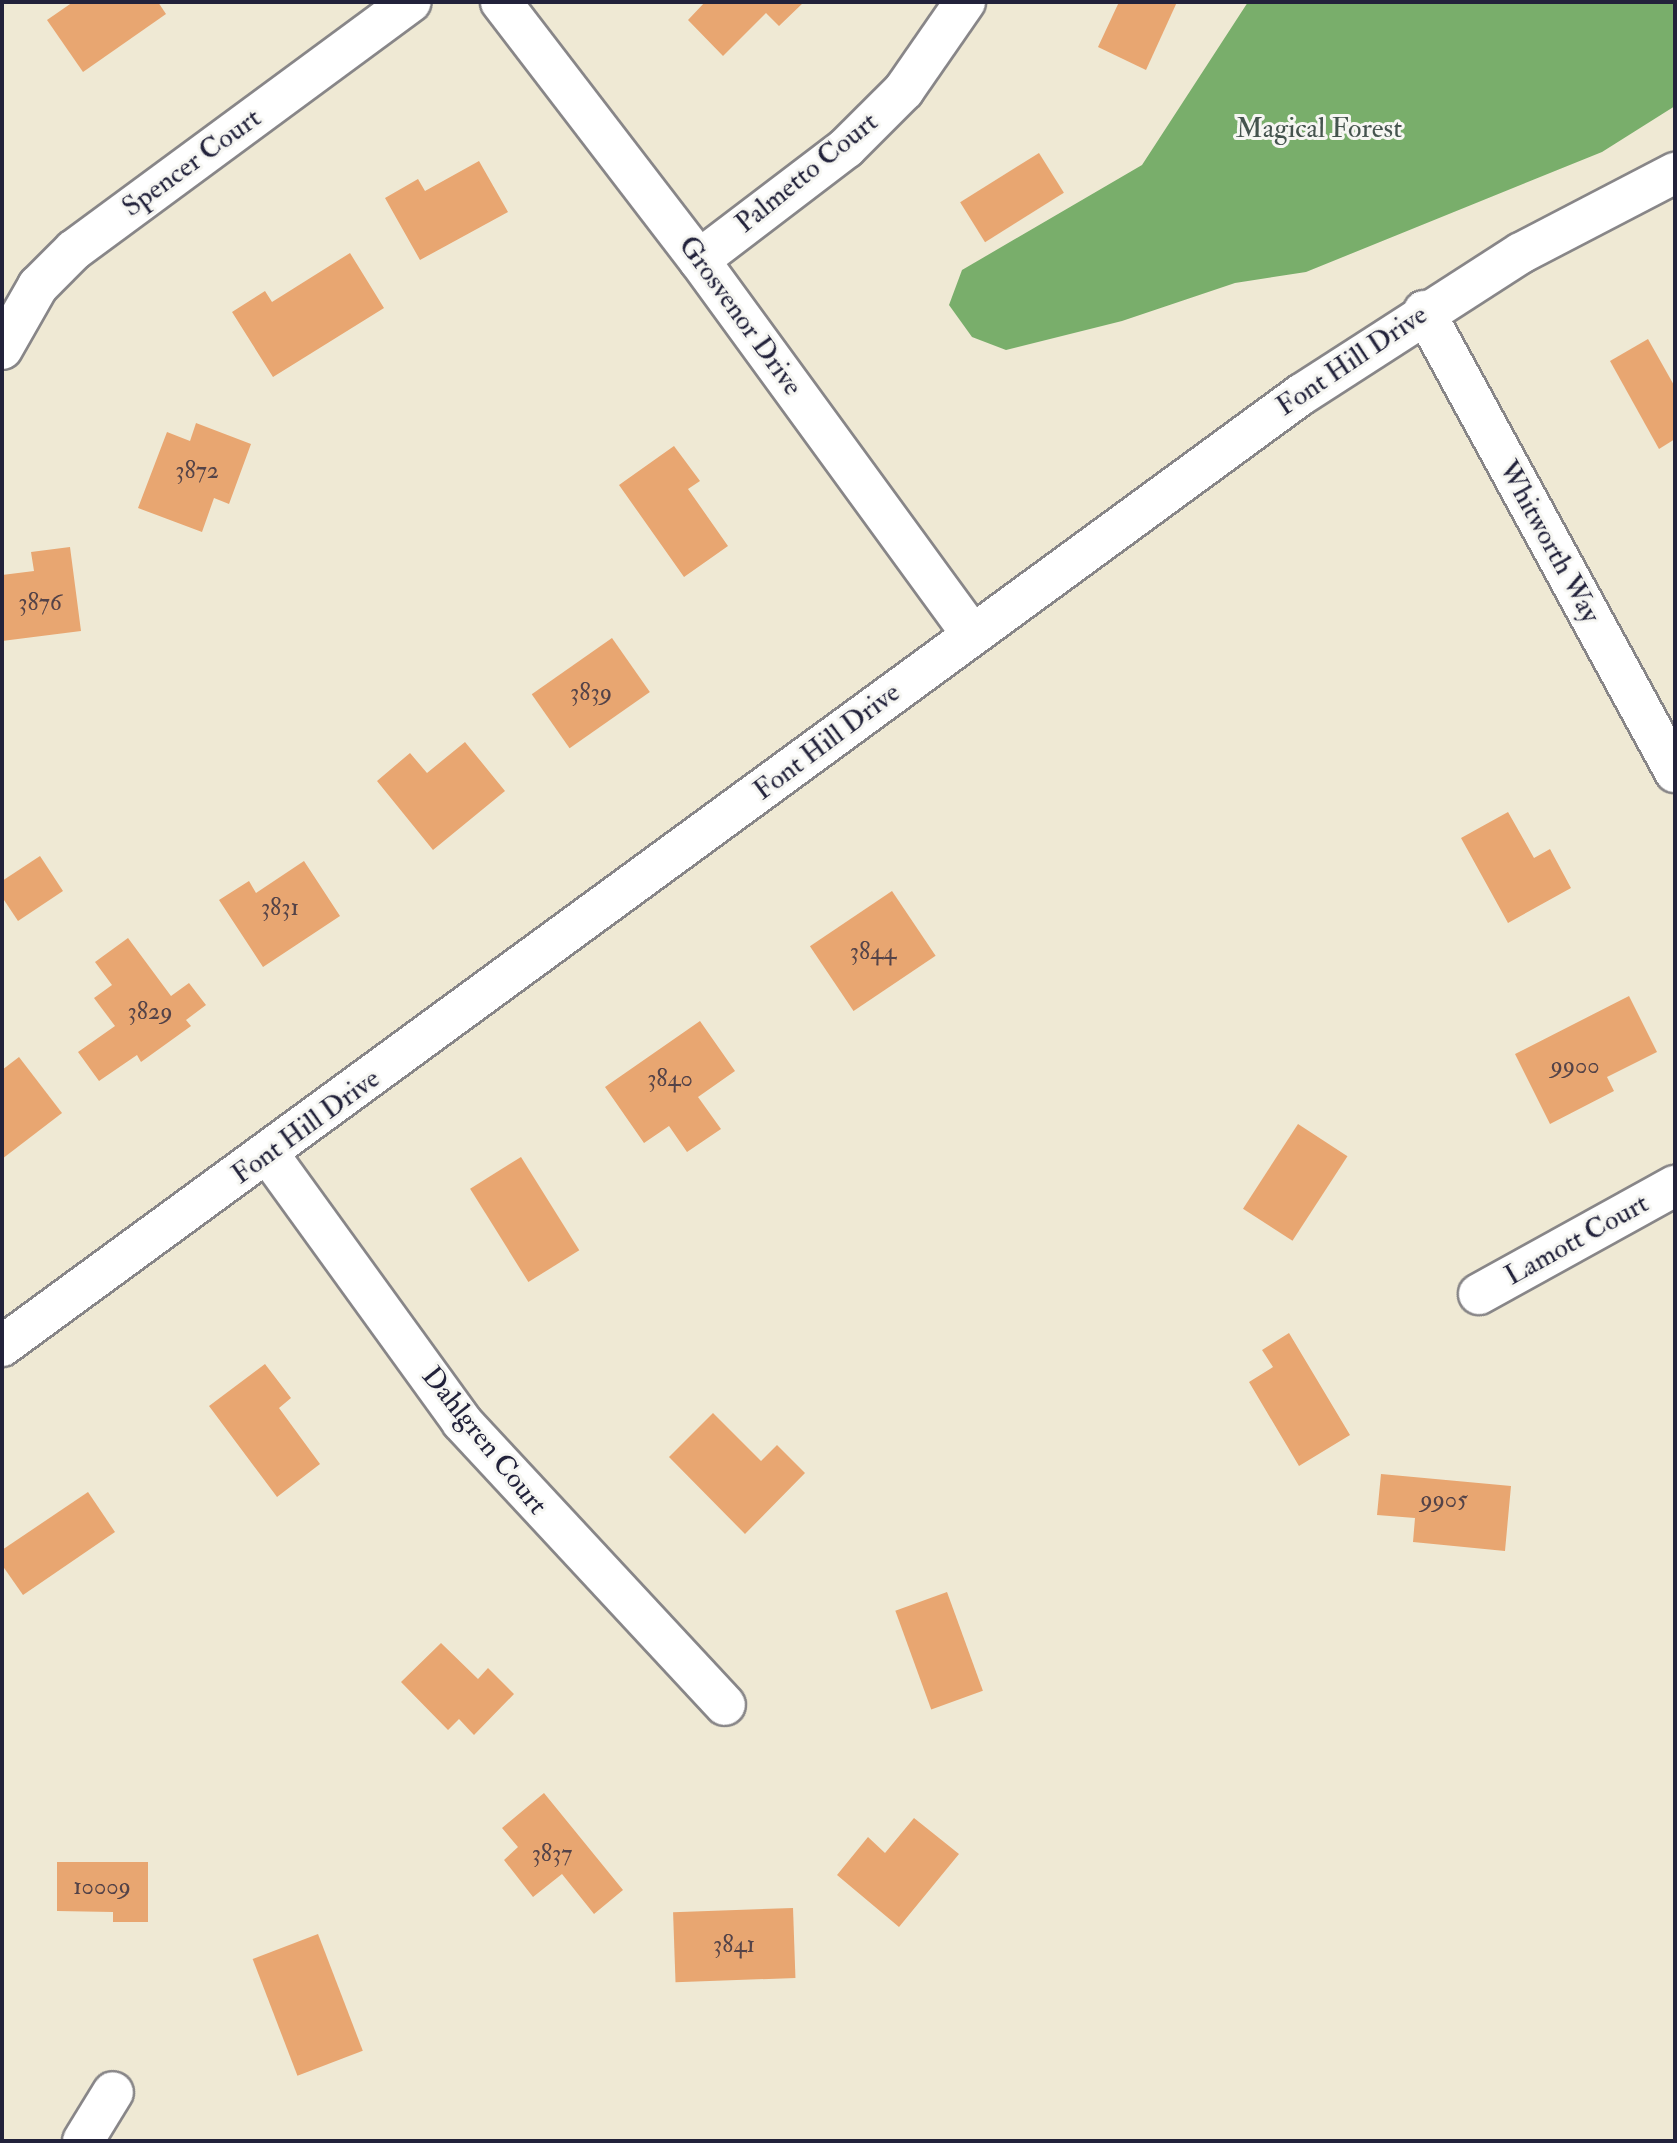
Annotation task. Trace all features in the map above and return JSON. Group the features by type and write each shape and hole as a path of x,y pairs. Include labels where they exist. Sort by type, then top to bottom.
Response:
{"street":[{"name":"Spencer Court","path":"2,349 38,286 74,250 410,2"},
{"name":"Grosvenor Drive","path":"501,2 699,260 972,635"},
{"name":"Palmetto Court","path":"699,260 846,148 904,90 965,2"},
{"name":"Font Hill Drive","path":"2,1346 269,1155 972,635 1424,311 1675,173"},
{"name":"Whitworth Way","path":"1424,311 1675,772"},
{"name":"Dahlgren Court","path":"269,1155 462,1422 725,1705"},
{"name":"Lamott Court","path":"1479,1294 1675,1186"},
{"path":"83,2141 113,2092"}],"green space":[{"name":"Magical Forest","path":"1248,2 1675,2 1675,106 1602,152 1306,272 1235,283 1122,321 1006,350 972,337 949,305 962,270 1142,165"}],"building":[{"path":"73,2 158,2 166,14 83,72 47,20"},
{"path":"705,2 804,2 779,26 766,13 723,56 688,20"},
{"path":"1119,2 1177,2 1146,70 1098,47"},
{"path":"1039,153 1064,193 985,242 960,202"},
{"path":"479,161 508,212 420,260 385,198 418,179 425,191"},
{"path":"350,253 384,308 273,377 232,312 265,291 272,302"},
{"path":"1648,339 1675,387 1675,439 1659,449 1610,361"},
{"path":"196,423 251,444 229,504 214,498 202,532 138,508 167,432 190,441"},
{"path":"674,446 700,481 688,489 728,546 684,577 619,485"},
{"path":"70,547 81,631 2,641 2,575 34,571 31,552"},
{"path":"612,638 650,692 570,748 532,694"},
{"path":"465,742 505,791 433,850 377,781 410,753 427,773"},
{"path":"1508,812 1534,858 1550,849 1571,888 1508,923 1461,838"},
{"path":"40,856 63,891 18,921 2,897 2,881"},
{"path":"304,861 340,916 263,967 219,900 249,881 256,893"},
{"path":"892,891 936,956 854,1011 810,946"},
{"path":"128,938 171,996 189,983 206,1005 186,1020 191,1026 141,1062 137,1055 99,1081 78,1052 115,1026 94,998 112,985 95,962"},
{"path":"1629,996 1657,1052 1607,1077 1614,1091 1550,1124 1515,1054"},
{"path":"700,1021 735,1071 698,1097 721,1129 687,1152 669,1126 644,1143 605,1087"},
{"path":"19,1057 62,1113 2,1159 2,1070"},
{"path":"1298,1124 1347,1156 1292,1241 1243,1209"},
{"path":"521,1157 579,1250 528,1282 470,1189"},
{"path":"1289,1333 1350,1435 1299,1466 1249,1382 1273,1367 1262,1350"},
{"path":"265,1364 291,1398 279,1408 320,1464 277,1497 209,1406"},
{"path":"713,1413 761,1461 777,1445 805,1473 745,1534 669,1457"},
{"path":"1381,1474 1511,1486 1505,1551 1413,1542 1415,1518 1377,1515"},
{"path":"88,1492 115,1532 23,1595 2,1565 2,1550"},
{"path":"947,1592 983,1691 931,1709 895,1611"},
{"path":"441,1643 478,1679 488,1668 514,1694 474,1735 459,1719 448,1730 401,1682"},
{"path":"544,1793 623,1890 594,1914 562,1874 533,1897 504,1860 518,1847 502,1828"},
{"path":"914,1818 959,1854 899,1927 837,1875 868,1837 885,1853"},
{"path":"57,1862 148,1862 148,1922 113,1922 113,1912 57,1911"},
{"path":"793,1908 795,1978 676,1982 673,1912"},
{"path":"318,1934 363,2051 297,2076 253,1959"}]}
